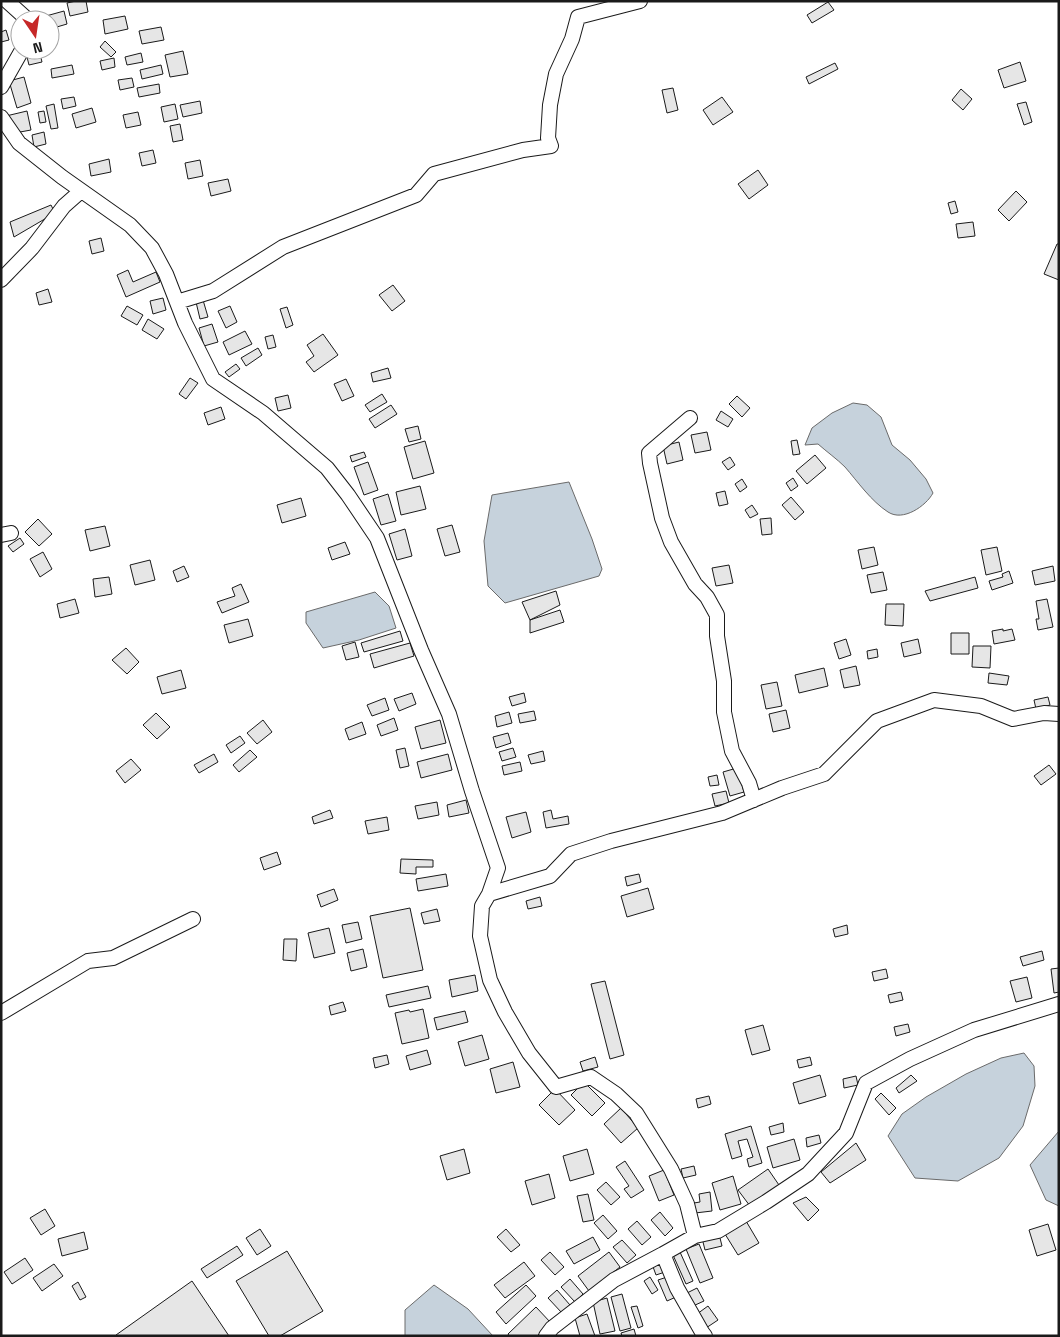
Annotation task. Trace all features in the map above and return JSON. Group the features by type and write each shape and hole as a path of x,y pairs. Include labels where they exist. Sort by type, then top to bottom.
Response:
{"street":[{"path":"7,1 17,10"},
{"path":"177,302 212,291 283,247 416,195 434,174 523,150 551,146 548,138 550,105 556,74 572,39 578,18 640,1"},
{"path":"1,87 16,60"},
{"path":"1,117 6,127 19,143 81,191 130,225 152,248 166,274 185,323 213,379 263,413 327,468 377,538 421,650 449,714 498,868 489,894 482,906 480,936 490,980 505,1012 529,1053 556,1086 591,1077 616,1094 636,1113 671,1169 687,1204 695,1236"},
{"path":"1,280 32,248 64,206 81,191"},
{"path":"690,418 649,453 650,463 662,518 671,542 695,584 707,597 717,615 717,636 724,681 724,712 732,751 749,783 754,800"},
{"path":"489,894 550,876 571,854 611,841 722,813 782,788 824,774 877,721 934,700 981,706 1013,719 1044,713 1059,714"},
{"path":"1,1013 88,961 113,958 193,920"},
{"path":"546,1336 552,1328 614,1280 695,1236 718,1231 808,1174 846,1133 866,1083 910,1059 974,1030 1059,1004"},
{"path":"663,1254 677,1288 705,1336"}],"shaded area":[{"path":"853,403 867,405 881,417 892,445 910,460 926,479 933,493 925,503 914,511 900,515 888,512 870,497 845,467 818,444 805,445 812,428 832,413"},
{"path":"569,482 602,569 599,576 505,603 488,586 484,541 492,495"},
{"path":"375,592 389,606 396,628 359,640 323,648 306,623 306,612"},
{"path":"1024,1053 1034,1066 1035,1086 1023,1126 999,1158 958,1181 915,1178 888,1136 902,1114 926,1097 966,1074 1001,1058"},
{"path":"1059,1131 1059,1206 1046,1200 1030,1165"},
{"path":"434,1285 468,1309 493,1336 405,1336 405,1310"}],"building":[{"path":"86,1 88,12 70,16 67,3"},
{"path":"828,2 834,10 812,23 807,15"},
{"path":"64,11 67,24 60,26 60,12"},
{"path":"125,16 128,29 105,34 103,20"},
{"path":"161,27 164,40 142,44 139,31"},
{"path":"6,30 9,40 1,42 1,32"},
{"path":"105,41 116,52 111,57 100,47"},
{"path":"183,51 188,74 170,77 165,55"},
{"path":"141,53 143,62 127,65 125,57"},
{"path":"114,58 115,67 102,70 100,61"},
{"path":"28,60 42,60 42,62 29,65"},
{"path":"1020,62 1026,81 1004,88 998,70"},
{"path":"835,63 838,69 809,84 806,77"},
{"path":"72,65 74,74 52,78 51,69"},
{"path":"161,65 163,74 142,79 140,70"},
{"path":"24,77 31,103 17,108 9,81"},
{"path":"132,78 134,87 120,90 118,80"},
{"path":"159,84 160,93 139,97 137,88"},
{"path":"673,88 678,110 667,113 662,90"},
{"path":"961,89 972,99 963,110 952,100"},
{"path":"74,97 76,106 63,109 61,99"},
{"path":"722,97 733,112 713,125 703,110"},
{"path":"200,101 202,113 183,117 180,105"},
{"path":"1026,102 1032,122 1024,125 1017,104"},
{"path":"54,104 58,128 51,129 46,106"},
{"path":"175,104 178,119 164,122 161,107"},
{"path":"92,108 96,122 76,128 72,114"},
{"path":"27,111 31,130 20,132 6,116"},
{"path":"44,111 46,122 40,123 38,112"},
{"path":"138,112 141,125 126,128 123,115"},
{"path":"180,124 183,140 173,142 170,126"},
{"path":"44,132 46,144 34,147 32,135"},
{"path":"153,150 156,163 142,166 139,153"},
{"path":"109,159 111,172 91,176 89,164"},
{"path":"200,160 203,176 188,179 185,163"},
{"path":"758,170 768,185 749,199 738,184"},
{"path":"228,179 231,191 211,196 208,183"},
{"path":"1016,191 1027,202 1009,221 998,210"},
{"path":"955,201 958,212 951,214 948,203"},
{"path":"51,205 55,213 14,237 10,222"},
{"path":"973,222 975,236 958,238 956,224"},
{"path":"101,238 104,251 92,254 89,241"},
{"path":"1057,244 1059,244 1059,280 1044,274"},
{"path":"128,270 133,282 156,272 160,282 126,297 117,275"},
{"path":"393,285 405,301 392,311 379,295"},
{"path":"48,289 52,302 39,305 36,293"},
{"path":"163,298 166,310 153,314 150,301"},
{"path":"203,300 208,317 200,319 196,302"},
{"path":"127,306 143,315 137,325 121,316"},
{"path":"230,306 237,322 226,328 218,311"},
{"path":"287,307 293,325 286,328 280,309"},
{"path":"148,319 164,329 157,339 142,330"},
{"path":"212,324 218,342 204,346 199,328"},
{"path":"245,331 252,344 229,355 223,342"},
{"path":"323,334 338,355 314,372 306,362 314,356 307,345"},
{"path":"273,335 276,347 268,349 265,337"},
{"path":"258,348 262,355 246,366 241,358"},
{"path":"236,364 240,369 229,377 225,372"},
{"path":"388,368 391,378 373,382 371,373"},
{"path":"190,378 198,383 186,399 179,394"},
{"path":"346,379 354,396 342,401 334,384"},
{"path":"382,394 387,402 370,412 365,405"},
{"path":"288,395 291,408 278,411 275,398"},
{"path":"737,396 750,408 742,417 729,404"},
{"path":"391,405 397,414 375,428 369,419"},
{"path":"221,407 225,419 208,425 204,413"},
{"path":"721,411 733,419 728,427 716,420"},
{"path":"418,426 421,439 409,442 405,429"},
{"path":"707,432 711,450 695,453 691,435"},
{"path":"797,440 800,454 793,455 791,441"},
{"path":"425,441 434,473 413,479 404,447"},
{"path":"679,442 683,460 667,464 663,446"},
{"path":"364,452 366,457 352,462 350,456"},
{"path":"815,455 826,468 807,484 796,471"},
{"path":"730,457 735,465 728,470 722,462"},
{"path":"368,462 378,490 364,495 354,467"},
{"path":"793,478 798,486 791,491 786,483"},
{"path":"742,479 747,487 740,492 735,484"},
{"path":"420,486 426,509 401,515 396,492"},
{"path":"725,491 728,504 719,506 716,493"},
{"path":"388,494 396,521 381,525 373,499"},
{"path":"791,497 804,512 795,520 782,505"},
{"path":"301,498 306,516 282,523 277,505"},
{"path":"752,505 758,514 750,518 745,510"},
{"path":"771,518 772,534 762,535 760,519"},
{"path":"38,519 52,534 39,546 25,532"},
{"path":"452,525 460,552 445,556 437,529"},
{"path":"105,526 110,546 90,551 85,530"},
{"path":"405,529 412,556 397,560 389,534"},
{"path":"20,538 24,544 13,552 8,546"},
{"path":"345,542 350,554 332,560 328,548"},
{"path":"874,547 878,565 862,569 858,550"},
{"path":"997,547 1002,571 986,575 981,550"},
{"path":"43,552 52,569 40,577 30,559"},
{"path":"150,560 155,580 135,585 130,565"},
{"path":"729,565 733,583 716,586 712,568"},
{"path":"184,566 189,577 177,582 173,571"},
{"path":"1053,566 1055,581 1035,585 1032,571"},
{"path":"1009,571 1013,583 992,590 989,581 1003,577 1002,574"},
{"path":"883,572 887,590 871,593 867,575"},
{"path":"109,577 112,594 95,597 93,579"},
{"path":"975,577 978,588 930,601 925,591"},
{"path":"241,584 249,602 222,613 217,602 235,596 232,588"},
{"path":"556,591 560,605 530,620 522,602"},
{"path":"75,599 79,613 60,618 57,604"},
{"path":"1047,599 1053,627 1038,630 1036,619 1039,619 1036,601"},
{"path":"886,604 904,604 903,626 885,625"},
{"path":"560,610 564,622 530,633 530,620"},
{"path":"248,619 253,636 229,643 224,625"},
{"path":"1003,629 1003,631 1012,629 1015,640 994,644 992,631"},
{"path":"400,631 403,641 364,652 361,643"},
{"path":"951,633 969,633 969,654 951,654"},
{"path":"846,639 851,655 839,659 834,643"},
{"path":"918,639 921,653 904,657 901,643"},
{"path":"355,642 359,657 346,660 342,646"},
{"path":"410,643 414,656 374,668 370,654"},
{"path":"973,646 991,646 990,668 972,667"},
{"path":"126,648 139,662 127,674 112,660"},
{"path":"877,649 878,657 868,659 867,651"},
{"path":"856,666 860,685 844,688 840,670"},
{"path":"824,668 828,686 799,693 795,675"},
{"path":"181,670 186,688 162,694 157,677"},
{"path":"989,673 1009,676 1007,685 988,683"},
{"path":"777,682 782,706 766,709 761,685"},
{"path":"412,693 416,704 399,711 394,699"},
{"path":"524,693 526,702 512,706 509,697"},
{"path":"1048,697 1050,705 1036,709 1034,700"},
{"path":"385,698 389,710 372,716 367,705"},
{"path":"786,710 790,728 773,732 769,714"},
{"path":"534,711 536,720 520,723 518,714"},
{"path":"509,712 512,723 497,727 495,716"},
{"path":"156,713 170,727 157,739 143,725"},
{"path":"394,718 398,730 381,736 377,725"},
{"path":"263,720 272,732 257,744 247,733"},
{"path":"440,720 446,743 421,749 415,727"},
{"path":"362,722 366,734 349,740 345,729"},
{"path":"508,733 511,743 496,748 493,737"},
{"path":"240,736 245,743 231,753 226,745"},
{"path":"405,748 409,766 400,768 396,750"},
{"path":"513,748 516,757 502,761 499,752"},
{"path":"250,750 257,757 239,772 233,765"},
{"path":"543,751 545,761 531,764 528,755"},
{"path":"214,754 218,762 199,773 194,765"},
{"path":"448,754 452,770 421,778 417,762"},
{"path":"131,759 141,770 125,783 116,771"},
{"path":"520,762 522,771 504,775 502,766"},
{"path":"1049,765 1056,774 1041,785 1034,776"},
{"path":"737,768 744,792 730,796 723,772"},
{"path":"717,775 719,785 710,786 708,777"},
{"path":"726,791 729,803 715,806 712,794"},
{"path":"466,800 469,813 449,817 447,805"},
{"path":"437,802 439,815 418,819 415,806"},
{"path":"330,810 333,818 314,824 312,817"},
{"path":"551,810 553,819 568,816 569,824 546,828 543,812"},
{"path":"526,812 531,832 512,838 506,817"},
{"path":"387,817 389,830 368,834 365,821"},
{"path":"277,852 281,864 264,870 260,858"},
{"path":"401,859 433,860 433,867 416,867 416,874 400,873"},
{"path":"446,874 448,886 418,891 416,879"},
{"path":"639,874 641,882 627,886 625,877"},
{"path":"648,888 654,909 627,917 621,896"},
{"path":"334,889 338,900 321,907 317,895"},
{"path":"540,897 542,906 528,909 526,901"},
{"path":"410,908 423,970 383,978 370,916"},
{"path":"437,909 440,921 424,924 421,913"},
{"path":"358,922 362,939 346,943 342,925"},
{"path":"847,925 848,934 835,937 833,929"},
{"path":"329,928 335,953 314,958 308,933"},
{"path":"284,939 297,939 296,961 283,960"},
{"path":"363,949 367,967 351,971 347,953"},
{"path":"1042,951 1044,960 1023,966 1020,957"},
{"path":"1059,968 1059,992 1054,993 1051,969"},
{"path":"886,969 888,978 874,981 872,972"},
{"path":"475,975 478,991 452,997 449,980"},
{"path":"1027,977 1032,998 1016,1002 1010,981"},
{"path":"605,981 624,1055 610,1059 591,984"},
{"path":"428,986 431,998 389,1007 386,995"},
{"path":"901,992 903,1000 890,1003 888,995"},
{"path":"343,1002 346,1011 331,1015 329,1006"},
{"path":"423,1009 429,1038 402,1044 395,1013"},
{"path":"465,1011 468,1022 437,1030 434,1018"},
{"path":"908,1024 910,1032 896,1036 894,1027"},
{"path":"763,1025 770,1050 752,1055 745,1030"},
{"path":"482,1035 489,1059 465,1066 458,1042"},
{"path":"427,1050 431,1064 410,1070 406,1056"},
{"path":"387,1055 389,1064 375,1068 373,1058"},
{"path":"595,1057 598,1067 583,1071 580,1062"},
{"path":"810,1057 812,1065 799,1068 797,1060"},
{"path":"513,1062 520,1087 496,1093 490,1069"},
{"path":"820,1075 826,1096 799,1104 793,1083"},
{"path":"911,1075 917,1081 899,1093 896,1088"},
{"path":"856,1076 858,1085 844,1088 843,1079"},
{"path":"584,1082 605,1103 592,1116 571,1095"},
{"path":"555,1089 575,1110 559,1125 539,1105"},
{"path":"881,1093 896,1108 889,1115 875,1099"},
{"path":"709,1096 711,1104 698,1108 696,1099"},
{"path":"621,1108 638,1128 621,1143 604,1124"},
{"path":"783,1123 784,1132 771,1135 769,1127"},
{"path":"751,1126 762,1163 749,1167 747,1159 753,1157 747,1139 738,1141 742,1156 732,1159 725,1134"},
{"path":"819,1135 821,1143 807,1147 806,1138"},
{"path":"794,1139 800,1160 773,1168 767,1147"},
{"path":"856,1143 866,1160 830,1183 821,1172"},
{"path":"464,1149 470,1173 447,1180 440,1156"},
{"path":"587,1149 594,1174 570,1181 563,1156"},
{"path":"625,1161 644,1190 631,1198 624,1189 629,1186 616,1167"},
{"path":"694,1166 696,1175 683,1178 681,1169"},
{"path":"768,1169 779,1185 750,1206 738,1190"},
{"path":"664,1170 674,1195 659,1201 649,1176"},
{"path":"549,1174 555,1198 532,1205 525,1181"},
{"path":"733,1176 741,1204 720,1210 712,1183"},
{"path":"606,1182 620,1197 611,1205 597,1190"},
{"path":"710,1192 712,1211 695,1213 694,1203 700,1202 699,1194"},
{"path":"588,1194 594,1220 583,1222 577,1196"},
{"path":"806,1197 819,1210 808,1221 793,1203"},
{"path":"45,1209 55,1226 41,1235 30,1218"},
{"path":"660,1212 673,1228 665,1236 651,1220"},
{"path":"603,1215 617,1231 608,1239 594,1223"},
{"path":"637,1221 651,1237 642,1245 628,1229"},
{"path":"746,1221 759,1243 738,1255 725,1234"},
{"path":"1048,1224 1056,1250 1037,1256 1029,1230"},
{"path":"260,1229 271,1246 257,1255 246,1238"},
{"path":"506,1229 520,1245 511,1252 497,1237"},
{"path":"84,1232 88,1249 62,1256 58,1239"},
{"path":"719,1234 722,1246 705,1250 702,1238"},
{"path":"593,1237 600,1250 574,1264 566,1251"},
{"path":"622,1240 636,1255 627,1263 613,1247"},
{"path":"699,1244 713,1278 700,1283 686,1249"},
{"path":"237,1246 243,1255 207,1278 201,1269"},
{"path":"287,1251 323,1311 280,1336 269,1336 236,1281"},
{"path":"550,1252 564,1267 555,1275 541,1260"},
{"path":"609,1252 620,1267 589,1291 578,1276"},
{"path":"680,1252 693,1281 686,1284 673,1255"},
{"path":"25,1258 33,1270 12,1284 4,1272"},
{"path":"661,1261 665,1272 656,1275 652,1264"},
{"path":"524,1262 535,1276 505,1298 494,1285"},
{"path":"54,1264 63,1276 42,1291 33,1278"},
{"path":"650,1277 658,1290 652,1294 644,1281"},
{"path":"667,1277 676,1297 667,1301 658,1280"},
{"path":"570,1279 583,1294 575,1302 561,1287"},
{"path":"192,1281 229,1336 116,1335"},
{"path":"78,1282 86,1297 80,1300 72,1286"},
{"path":"526,1285 536,1296 506,1324 496,1312"},
{"path":"697,1288 704,1301 693,1306 687,1293"},
{"path":"557,1290 570,1305 562,1313 548,1298"},
{"path":"622,1294 631,1328 620,1331 611,1297"},
{"path":"607,1298 615,1331 600,1334 593,1302"},
{"path":"637,1306 643,1326 638,1328 631,1307"},
{"path":"708,1306 718,1320 706,1328 697,1314"},
{"path":"536,1307 551,1323 537,1336 509,1336 508,1334"},
{"path":"587,1314 595,1336 580,1336 575,1318"},
{"path":"634,1329 636,1336 622,1336 621,1333"}]}
